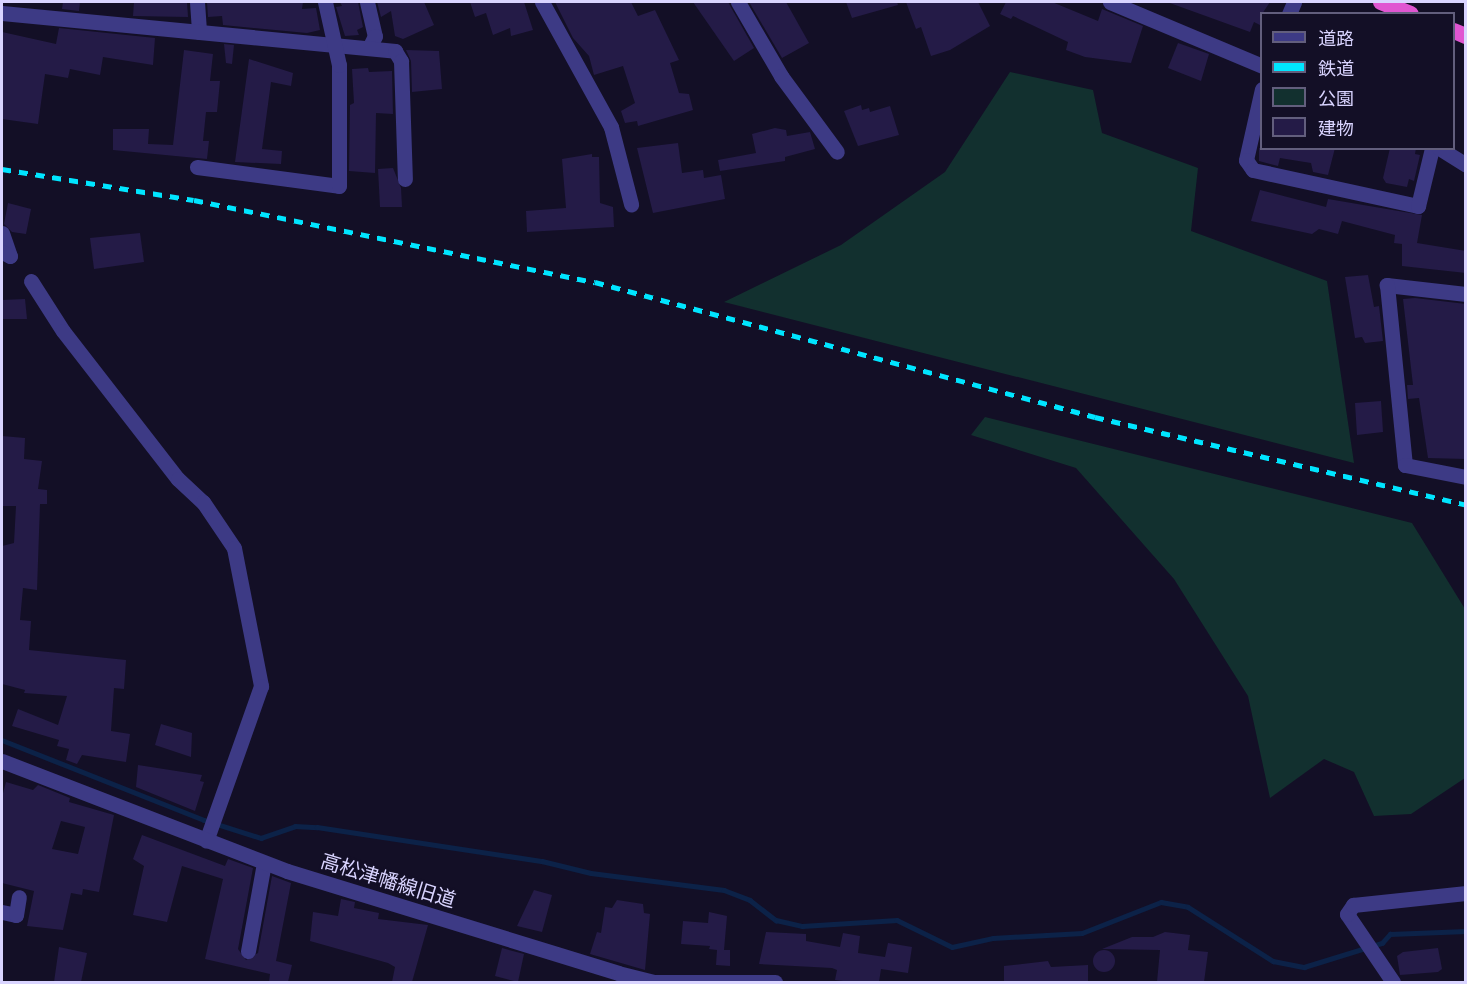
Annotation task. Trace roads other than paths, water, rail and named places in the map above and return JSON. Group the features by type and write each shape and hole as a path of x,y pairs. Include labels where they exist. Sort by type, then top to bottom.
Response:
{"highway":[{"path":"1387,2 1407,12"}],"street":[{"path":"197,2 199,32"},
{"path":"197,167 339,186 339,64 325,2"},
{"path":"367,2 375,36 369,48"},
{"path":"542,2 611,127 631,204"},
{"path":"738,2 782,76 837,153"},
{"path":"1110,2 1260,65"},
{"path":"2,13 395,51 401,61 405,180"},
{"path":"1260,98 1246,160 1253,170 1418,206 1432,150"},
{"path":"1442,150 1466,165"},
{"path":"2,233 10,256 2,252"},
{"path":"31,281 63,331 178,479 202,502 234,548 261,686 208,837"},
{"path":"1466,294 1387,285 1405,465 1466,477"},
{"name":"高松津幡線旧道","path":"2,761 208,837 264,863 367,898 653,982 775,982"},
{"path":"248,951 264,863"},
{"path":"1393,982 1347,914 1353,906 1466,893"},
{"path":"2,912 16,915 19,897"}],"waterway":[{"path":"2,740 204,820 261,838 295,826 317,827 542,861 591,873 724,890 750,900 776,920 802,926 897,920 952,947 993,938 1082,933 1161,902 1188,907 1273,961 1304,967 1382,943 1390,934 1466,931"}],"railway":[{"path":"2,169 194,200 595,282 1095,417 1466,505"}]}
